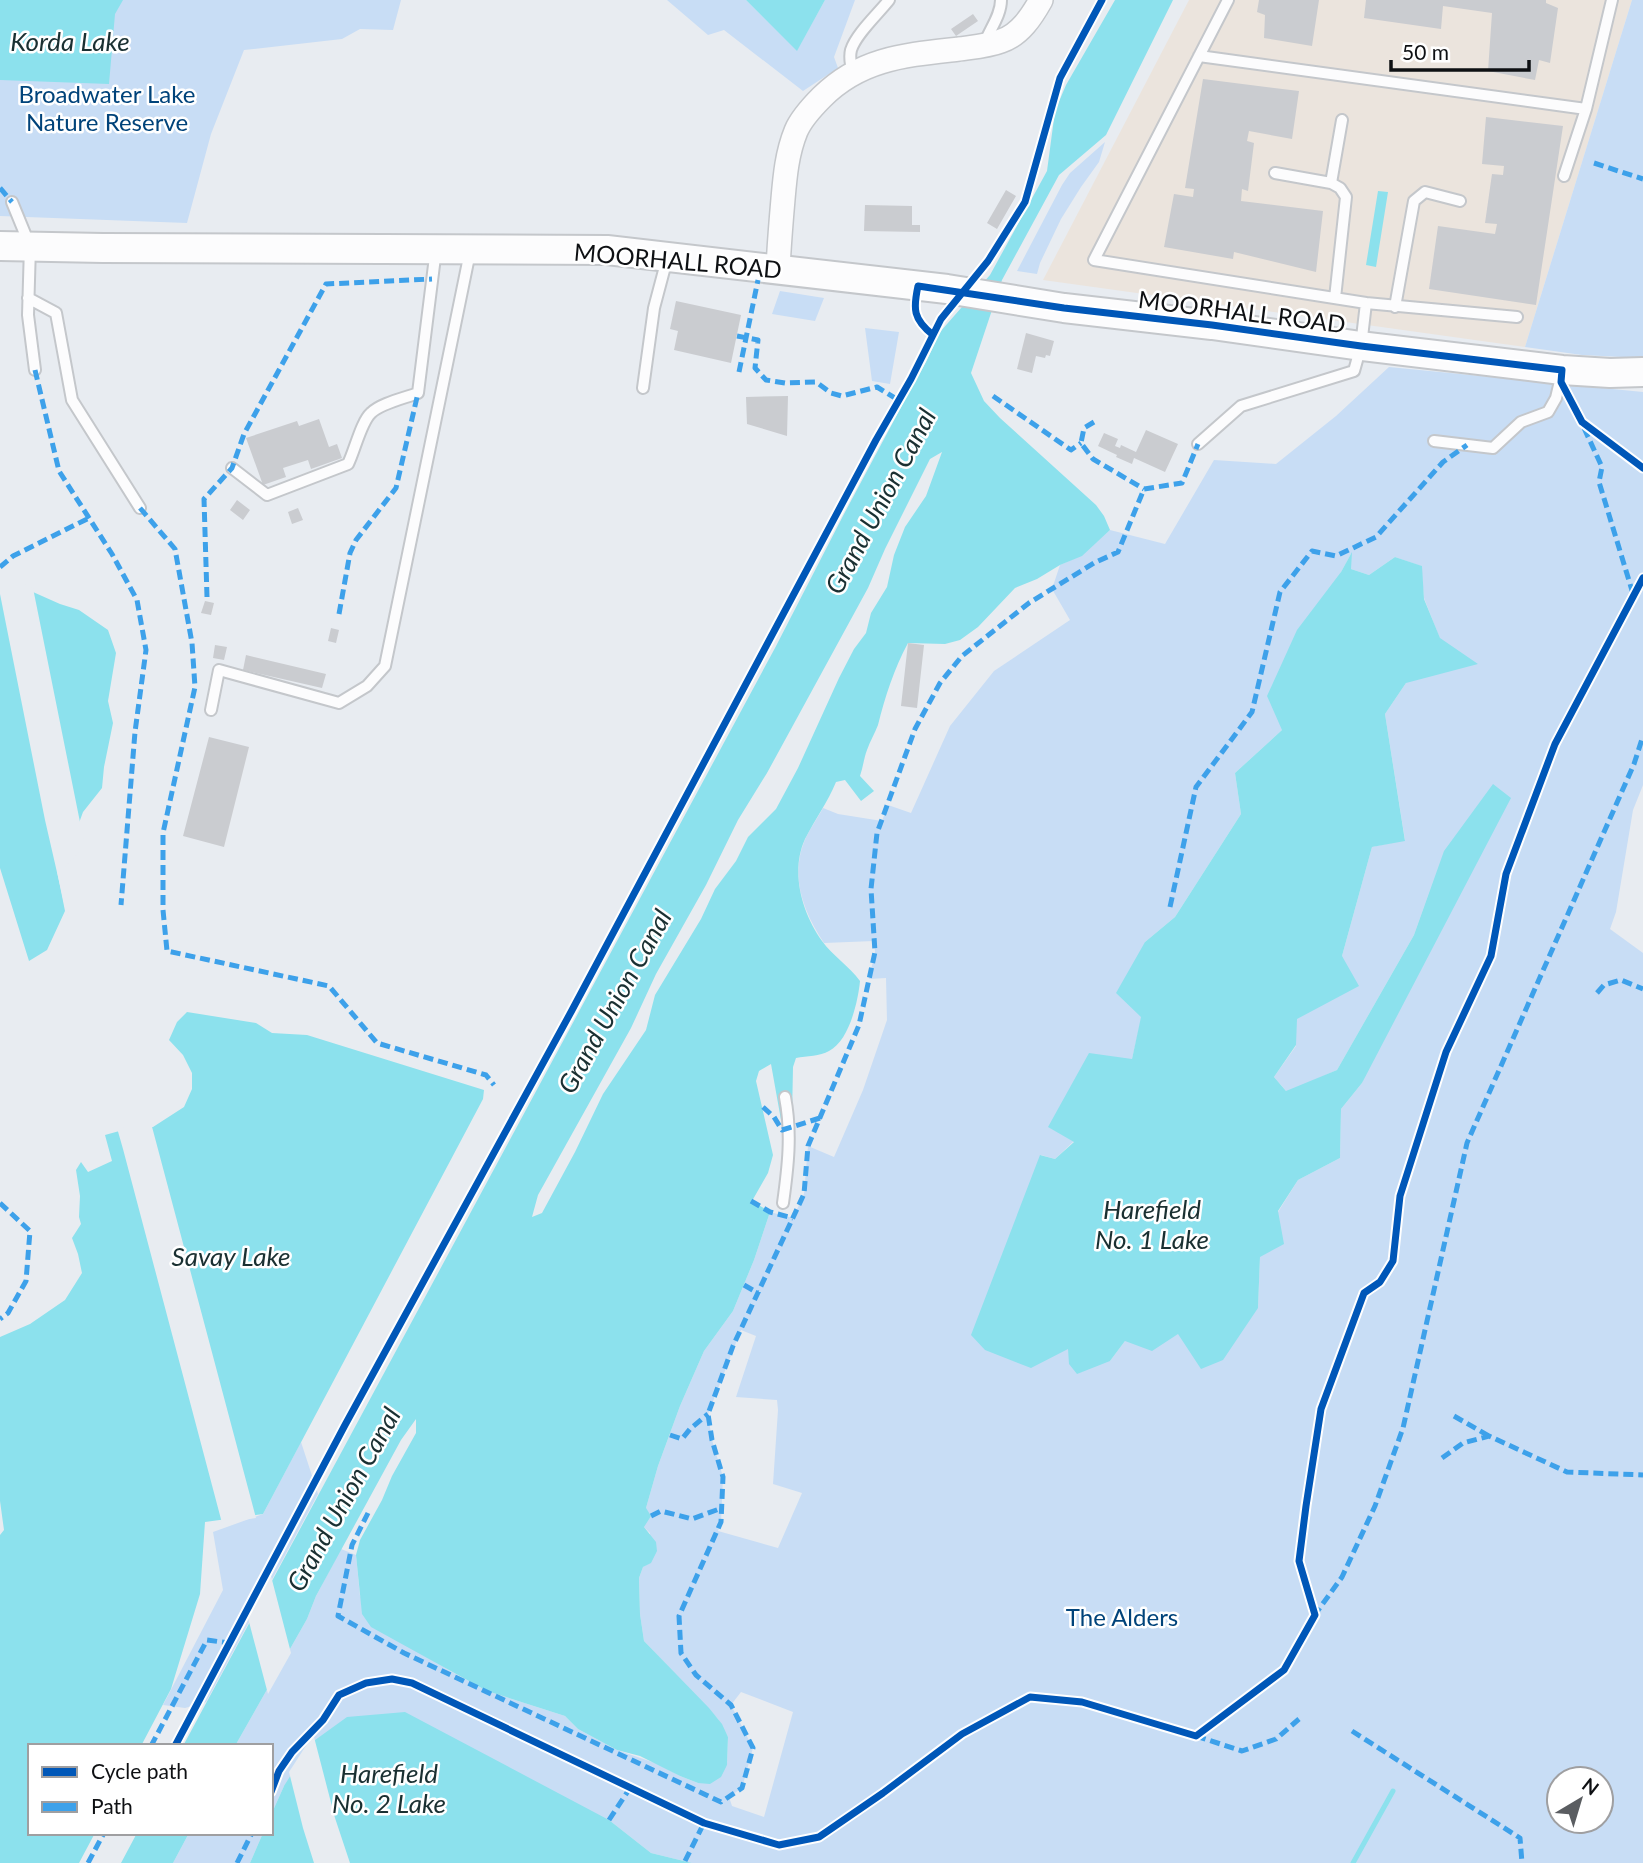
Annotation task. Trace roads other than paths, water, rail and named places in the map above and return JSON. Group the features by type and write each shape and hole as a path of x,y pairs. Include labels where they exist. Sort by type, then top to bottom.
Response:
{"street":[{"path":"778,269 789,153 796,130 816,103 833,86 878,62 1002,41 1016,33 1028,21 1041,0"},
{"name":"MOORHALL ROAD","path":"0,246 607,250 947,289 1027,303 1562,370 1643,372"}],"lane":[{"path":"853,73 850,52 889,0"},
{"path":"984,45 1001,8 1001,0"},
{"path":"1228,0 1094,260 1395,307 1517,317"},
{"path":"1564,176 1586,109 1612,0"},
{"path":"1199,56 1586,109"},
{"path":"1331,183 1342,120"},
{"path":"1275,173 1331,183 1340,188 1346,197 1335,298"},
{"path":"1395,307 1414,201 1425,192 1460,201"},
{"path":"12,202 30,246 28,316 35,370"},
{"path":"232,468 267,495 348,464 370,413 418,393 436,250"},
{"path":"211,709 219,670 339,703 367,686 385,667 470,250"},
{"path":"643,388 654,308 668,256"},
{"path":"28,298 56,313 72,400 141,508"},
{"path":"1198,444 1241,406 1354,371 1361,346 1366,303"},
{"path":"1434,441 1493,448 1521,422 1548,411 1556,398 1562,370"},
{"path":"783,1203 789,1152 789,1118 785,1097"}],"water":[{"name":"Korda Lake","path":"0,0 123,0 115,14 109,84 0,80"},
{"path":"746,0 825,0 797,51"},
{"name":"Grand Union Canal","path":"1115,0 1173,0 1106,135 1059,175 1002,280 971,373 984,401 1096,505 1110,530 1082,556 1015,588 978,627 960,640 945,644 908,643 890,683 860,776 874,791 861,801 845,780 836,782 805,839 801,852 799,878 804,905 822,941 860,981 857,999 847,1030 836,1046 822,1054 796,1058 793,1067 792,1117 781,1120 771,1064 759,1071 756,1081 773,1155 768,1173 752,1201 770,1212 733,1311 704,1351 658,1466 646,1508 651,1516 644,1527 656,1542 657,1551 651,1563 643,1567 639,1578 644,1641 709,1708 722,1724 728,1737 727,1765 721,1777 710,1784 698,1783 640,1756 617,1750 578,1729 565,1716 487,1691 371,1627 362,1614 356,1555 360,1540 416,1433 416,1419 401,1440 316,1596 307,1619 236,1744 184,1744 775,648 940,332 990,275 1047,171 1055,111 1066,85","holes":["942,452 926,496 905,527 894,555 887,587 871,613 866,633 839,678 776,809 748,837 736,861 715,889 701,919 655,995 646,1030 603,1094 542,1213 532,1217 538,1195 631,1028 656,974 706,885 738,820 767,773 868,588 930,459"]},
{"path":"1378,191 1388,192 1376,267 1366,265"},
{"name":"Harefield No. 1 Lake","path":"1352,552 1351,569 1369,575 1395,557 1422,566 1424,599 1440,638 1478,664 1406,683 1385,714 1405,841 1372,847 1342,956 1359,986 1297,1019 1296,1045 1274,1077 1286,1091 1337,1070 1414,935 1444,851 1493,784 1511,798 1362,1083 1341,1109 1340,1158 1298,1180 1278,1211 1284,1244 1260,1257 1258,1308 1223,1360 1201,1369 1178,1334 1152,1351 1125,1341 1110,1361 1077,1374 1069,1364 1068,1349 1031,1368 985,1350 971,1335 1040,1155 1055,1159 1074,1142 1048,1127 1089,1053 1132,1059 1141,1017 1116,993 1145,942 1175,917 1241,814 1235,773 1282,730 1267,696 1297,630 1341,572"},
{"path":"24,588 79,610 108,630 116,653 108,701 113,723 102,788 83,812 79,823 81,845 57,871 65,911 47,950 29,961 0,868 0,594"},
{"name":"Savay Lake","path":"187,1012 256,1023 272,1033 307,1035 484,1090 483,1099 263,1514 205,1522 200,1594 171,1689 142,1744 28,1744 28,1835 94,1835 79,1863 0,1863 0,1535 4,1530 0,1501 0,1337 30,1324 65,1300 82,1273 72,1238 81,1224 76,1170 81,1162 88,1172 112,1161 105,1135 153,1127 184,1107 192,1089 192,1073 183,1055 169,1040 177,1022"},
{"name":"Harefield No. 2 Lake","path":"405,1712 609,1820 651,1853 692,1863 250,1863 262,1835 273,1835 273,1811 284,1786 311,1743 347,1717"},
{"path":"136,1835 188,1835 173,1863 121,1863"}],"waterway":[{"path":"1353,1863 1393,1791"}],"park label":[{"name":"Broadwater Lake Nature Reserve","path":"107,107"},
{"name":"The Alders","path":"1122,1616"}]}
